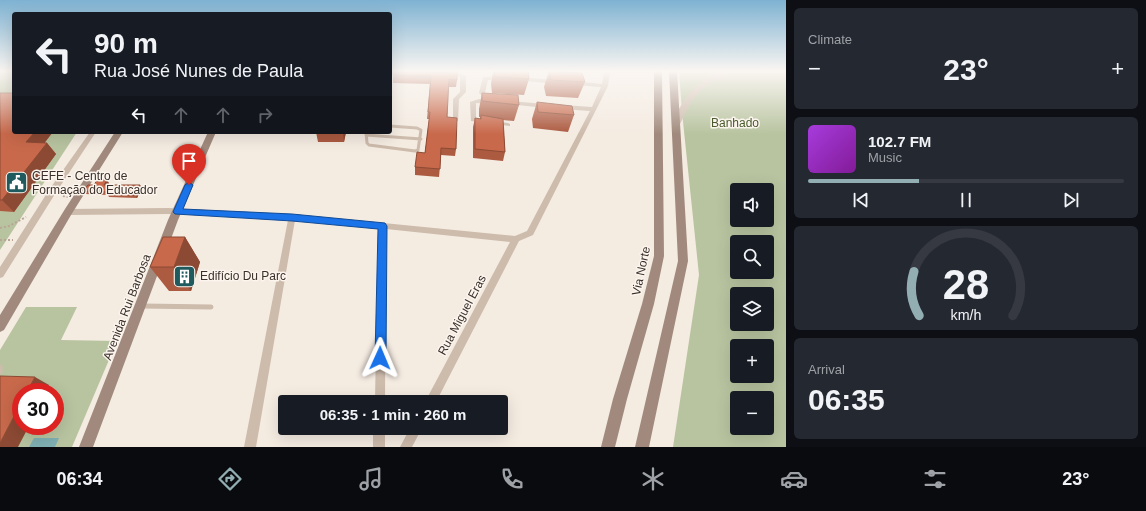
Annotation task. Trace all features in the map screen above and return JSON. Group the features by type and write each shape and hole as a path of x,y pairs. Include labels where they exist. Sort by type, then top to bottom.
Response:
{"main road":[{"name":"Via Norte","path":"608,447 654,280 659,256 658,92"},
{"path":"642,447 682,271 683,252 674,92"},
{"path":"0,326 68,212 118,134"},
{"name":"Avenida Rui Barbosa","path":"86,447 178,212 211,134"}],"street":[{"path":"456,120 456,99 463,92"},
{"path":"68,212 178,212 292,217 516,239 530,233 602,92"},
{"path":"676,124 686,103 693,92"},
{"path":"508,125 473,120 473,102 478,101 551,106"},
{"path":"558,107 594,109"},
{"path":"0,274 52,192 92,134"},
{"path":"250,447 292,217"},
{"path":"380,395 382,226"},
{"name":"Rua Miguel Eras","path":"434,395 516,239"},
{"path":"379,447 380,435"},
{"path":"406,447 412,435"}],"lane":[{"path":"366,134 367,143 369,146 415,151 420,148 420,129 392,126"},
{"path":"375,134 421,139"},
{"path":"142,306 211,307"},
{"path":"0,367 0,372"}],"path":[{"path":"52,192 59,192 65,197 78,197"}],"green space":[{"name":"CEFE - Centro de Formação do Educador","path":"0,92 12,92 12,134 76,134 0,250"},
{"name":"Banhado","path":"681,92 786,92 786,447 673,447 699,275"},
{"path":"26,307 77,307 61,340 117,341 72,447 0,447 0,350"}],"water":[{"path":"34,438 59,438 55,447 29,447"}],"building":[{"path":"430,92 448,92 447,117 457,118 456,149 441,148 440,169 415,167 417,152 425,153 430,112 428,112"},
{"path":"0,93 12,93 12,134 33,134 26,142 47,143 2,200 0,200"},
{"path":"482,93 518,95 519,105 482,101"},
{"path":"537,102 572,106 574,115 538,112"},
{"path":"481,115 503,119 505,152 475,149 475,118 481,119"},
{"path":"97,180 107,180 104,185 140,185 135,195 83,191 88,185 94,185"},
{"path":"163,237 185,237 174,267 150,267"},
{"path":"0,376 35,377 32,383 12,383 12,420 0,443"}],"place":[{"name":"CEFE - Centro de Formação do Educador","path":"17,183"},
{"name":"Edifício Du Parc","path":"185,276"}],"route":[{"path":"189,185 178,212 292,217 382,226 380,358"}]}
